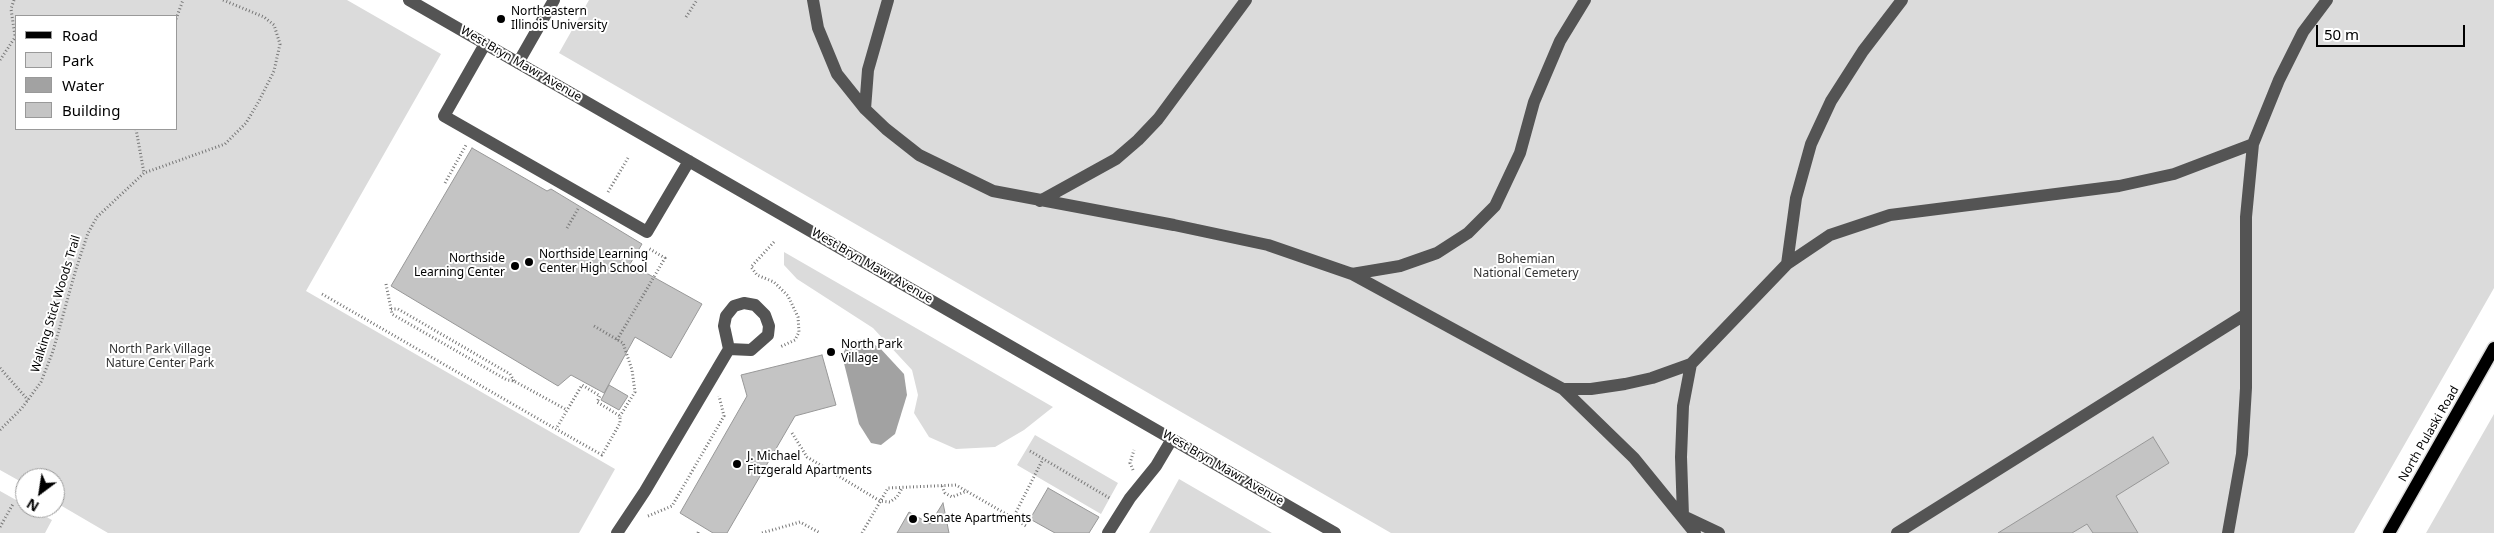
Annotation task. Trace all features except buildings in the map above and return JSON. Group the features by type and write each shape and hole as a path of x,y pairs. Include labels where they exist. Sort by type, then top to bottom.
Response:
{"main road":[{"name":"North Pulaski Road","path":"2389,533 2494,348"}],"street":[{"name":"West Bryn Mawr Avenue","path":"409,0 1335,533"},
{"path":"518,62 554,0"},
{"path":"813,0 818,28 837,74 865,109 886,129 919,155 948,171 993,191 1174,224 1268,245 1352,274 1563,389 1634,458 1696,533"},
{"path":"865,109 868,70 888,0"},
{"path":"1040,201 1116,159 1138,140 1158,119 1246,0"},
{"path":"1352,274 1400,266 1437,253 1468,233 1495,206 1520,152 1534,102 1560,41 1585,0"},
{"path":"1787,264 1796,198 1811,144 1836,92 1863,50 1902,0"},
{"path":"2228,533 2242,454 2246,388 2246,218 2253,144 2279,80 2299,40 2327,0"},
{"path":"486,44 444,116 647,232 688,161"},
{"path":"1563,389 1591,389 1625,384 1652,378 1691,364 1787,264 1830,235 1890,215 2119,186 2174,174 2253,144"},
{"path":"1897,533 2246,314"},
{"path":"617,533 645,491 730,349"},
{"path":"1683,516 1681,457 1684,406 1691,364"},
{"path":"1108,533 1124,507 1156,466 1172,439"},
{"path":"1683,516 1718,533"}],"path":[{"path":"0,60 15,36 11,8 14,0"},
{"path":"177,15 183,0"},
{"name":"Walking Stick Woods Trail","path":"0,430 28,400 41,382 53,352 88,233 97,217 144,172 224,144 246,123 274,71 280,44 274,25 264,17 223,0"},
{"path":"686,17 697,0"},
{"path":"136,130 144,172"},
{"path":"445,183 468,143"},
{"path":"571,202 594,216 628,158"},
{"path":"567,228 579,207"},
{"path":"774,242 751,267 757,275 774,282 788,296 798,317 799,332 795,340 778,348"},
{"path":"617,340 665,258 641,244"},
{"path":"386,284 392,314 507,380 514,381 567,410"},
{"path":"322,294 602,455 620,423 620,416 635,392 632,370 623,344 594,326"},
{"path":"391,309 398,309 510,374 514,381"},
{"path":"0,368 28,400"},
{"path":"556,429 582,385 600,396 597,402 620,416"},
{"path":"646,517 672,506 724,416 718,392"},
{"path":"792,433 807,457 880,501 890,502 897,497 902,487"},
{"path":"1030,451 1124,507"},
{"path":"1013,518 1043,459"},
{"path":"862,533 888,488 902,487 956,485 1026,526"},
{"path":"942,486 945,492 952,497 967,491"},
{"path":"0,527 13,504"},
{"path":"762,533 800,522 820,533"}],"green space":[{"name":"North Park Village Nature Center Park","path":"0,0 347,0 441,54 306,291 615,469 579,533 108,533 65,508 65,468 15,468 15,478 0,470"},
{"name":"Bohemian National Cemetery","path":"589,0 2494,0 2494,288 2354,533 1391,533 559,53"},
{"path":"784,252 1053,407 1024,430 995,447 956,449 929,437 914,413 918,395 912,370 873,328 797,279 784,265"},
{"path":"2494,414 2494,533 2426,533"},
{"path":"1035,435 1118,483 1101,514 1017,465"},
{"path":"1179,479 1272,533 1149,533"},
{"path":"0,491 15,499 15,518 48,518 52,520 45,533 0,533"}],"water":[{"path":"862,339 879,347 904,374 907,395 895,434 881,445 871,443 859,424 842,355 850,341"}],"place":[{"name":"Northeastern Illinois University","path":"501,19"},
{"name":"Northside Learning Center High School","path":"529,262"},
{"name":"Northside Learning Center","path":"515,266"},
{"name":"North Park Village","path":"831,352"},
{"name":"J. Michael Fitzgerald Apartments","path":"737,464"},
{"name":"Senate Apartments","path":"913,519"}]}
